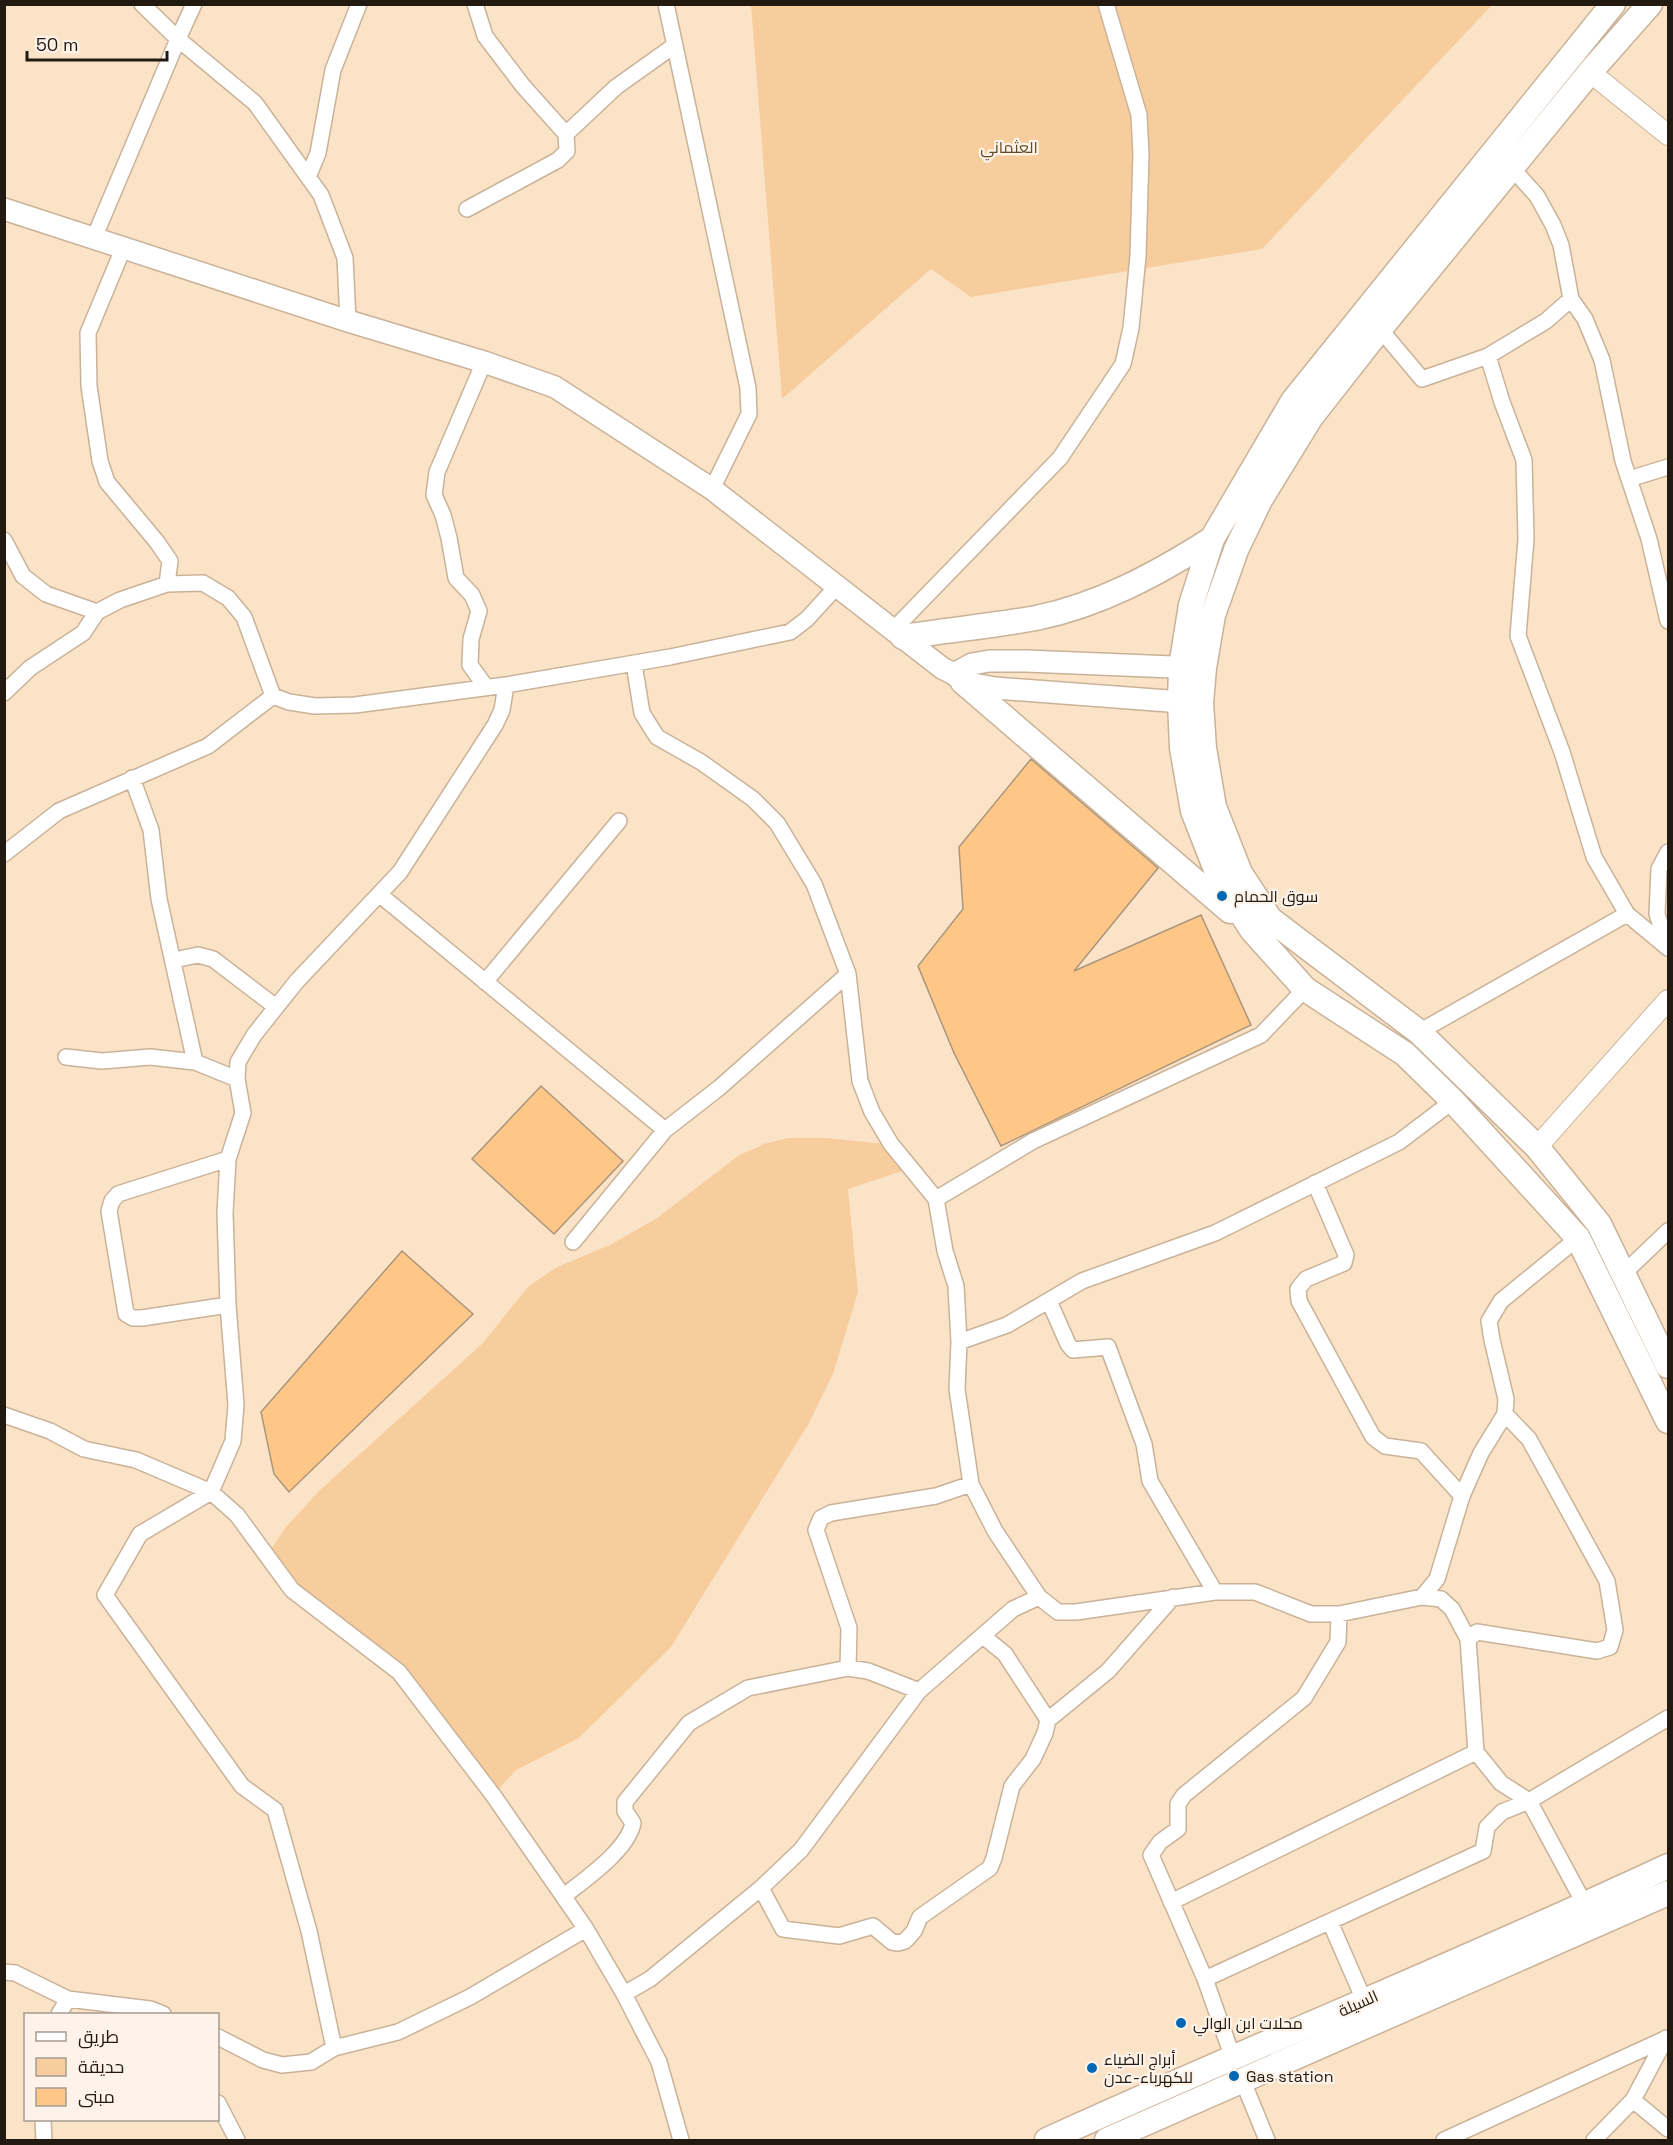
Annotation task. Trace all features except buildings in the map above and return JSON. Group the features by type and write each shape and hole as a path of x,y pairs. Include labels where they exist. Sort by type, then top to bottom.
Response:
{"main road":[{"path":"1252,930 1220,880 1193,812 1182,748 1191,703 1191,605 1212,539 1293,401 1613,4"},
{"path":"1192,668 1236,550 1260,500 1311,417 1590,72 1650,4"},
{"path":"4,209 348,321 484,362 555,387 712,489 942,668 959,678 1252,930 1305,989 1405,1054 1453,1101 1578,1238 1668,1421"},
{"path":"898,633 1037,617 1084,604 1129,587 1212,539"},
{"path":"959,678 972,664 989,661 1192,668"},
{"path":"959,678 995,688 1191,703"},
{"path":"1191,703 1204,748 1214,807 1240,873 1270,919 1419,1032 1537,1147 1599,1224 1668,1366"},
{"name":"السيلة","path":"1107,2140 1364,2000 1585,1905 1668,1866"},
{"name":"السيلة","path":"1047,2140 1238,2069 1668,1893"}],"street":[{"path":"142,4 178,39 255,103 321,195 345,258 348,321"},
{"path":"94,238 194,4"},
{"path":"308,177 318,153 333,70 359,4"},
{"path":"467,209 558,160 567,151 566,134 523,86 485,36 475,4"},
{"path":"666,4 748,388 748,414 712,489"},
{"path":"898,633 1060,458 1123,364 1131,328 1138,256 1141,153 1139,115 1106,4"},
{"path":"566,134 616,87 675,45"},
{"path":"1590,72 1668,135"},
{"path":"1512,168 1537,196 1553,225 1561,245 1571,299 1585,319 1602,360 1623,461 1649,539 1668,621"},
{"path":"123,249 88,333 89,386 100,461 107,482 170,561 167,584"},
{"path":"1380,329 1422,379 1488,356 1546,321 1571,299"},
{"path":"1488,356 1502,402 1524,460 1526,539 1518,636 1562,752 1594,857 1627,914 1668,948"},
{"path":"484,362 436,472 434,495 450,538 456,578 472,595 479,611 471,639 470,665 486,687"},
{"path":"1629,479 1668,467"},
{"path":"4,540 23,576 46,594 97,612"},
{"path":"4,693 30,668 84,633 97,612 120,600 167,584 202,583 228,598 244,617 273,696"},
{"path":"273,696 290,702 315,706 355,705 506,685 634,664 790,632 807,619 838,585"},
{"path":"634,664 642,713 657,737 701,762 753,799 777,823 814,884 848,975 860,1081 872,1112 891,1144 936,1199 945,1251 956,1286 959,1342 957,1389 971,1484 995,1531 1039,1597 1058,1612 1076,1612 1215,1592 1256,1592 1311,1614 1339,1614 1422,1597 1441,1599 1452,1608 1468,1639 1476,1752 1501,1783 1529,1801 1585,1905"},
{"path":"334,2048 309,1931 275,1810 242,1786 105,1596 140,1534 211,1492 233,1441 236,1405 225,1247 228,1159 243,1113 237,1079 238,1062 254,1035 297,981 400,872 495,725 502,710 506,685"},
{"path":"4,854 59,810 208,746 273,696"},
{"path":"132,778 151,830 159,899 195,1062"},
{"path":"485,982 619,821"},
{"path":"1668,852 1659,869 1657,914 1668,948"},
{"path":"379,894 665,1130"},
{"path":"1419,1032 1627,914"},
{"path":"174,960 198,955 213,959 276,1007"},
{"path":"573,1242 665,1130 719,1088 848,975"},
{"path":"936,1199 1034,1141 1261,1035 1305,989"},
{"path":"1537,1147 1668,1000"},
{"path":"66,1057 102,1061 150,1057 195,1062 237,1079"},
{"path":"959,1342 1007,1325 1082,1281 1215,1233 1398,1142 1453,1101"},
{"path":"228,1159 118,1194 112,1201 109,1211 126,1314 133,1318 142,1318 228,1305"},
{"path":"1315,1183 1346,1255 1344,1263 1306,1279 1298,1289 1299,1301 1373,1437 1385,1446 1421,1451 1462,1496"},
{"path":"1623,1274 1668,1231"},
{"path":"1422,1597 1437,1580 1462,1496 1481,1453 1506,1414 1506,1399 1490,1322 1501,1301 1578,1238"},
{"path":"1050,1301 1068,1344 1073,1350 1108,1347 1143,1444 1150,1481 1215,1592"},
{"path":"1468,1639 1478,1632 1597,1651 1610,1647 1615,1630 1607,1581 1529,1439 1506,1414"},
{"path":"4,1415 50,1431 84,1449 136,1460 211,1492 237,1515 292,1590 399,1672 493,1796 586,1929 624,1994 659,2062 681,2140"},
{"path":"848,1668 849,1628 816,1530 821,1518 831,1513 936,1496 971,1484"},
{"path":"624,1994 650,1979 761,1888 801,1850 919,1691 1013,1608 1039,1597"},
{"path":"761,1888 783,1929 839,1936 873,1926 892,1942 905,1941 914,1931 920,1917 990,1868 1012,1786 1033,1759 1048,1719 1108,1671 1173,1597"},
{"path":"1267,2140 1238,2069 1206,1979 1151,1855 1160,1842 1178,1829 1178,1804 1184,1795 1304,1698 1338,1642 1339,1614"},
{"path":"982,1636 1005,1654 1048,1719"},
{"path":"564,1896 606,1863 632,1830 633,1823 625,1811 625,1802 689,1724 748,1688 848,1668 868,1671 919,1691"},
{"path":"1206,1979 1483,1851 1487,1827 1502,1812 1529,1801 1668,1718"},
{"path":"1171,1902 1476,1752"},
{"path":"1330,1922 1364,2000"},
{"path":"219,2038 263,2060 282,2065 311,2062 334,2048 398,2032 470,1997 586,1929"},
{"path":"4,1972 15,1973 68,1999 150,2009 160,2013"},
{"path":"60,2013 68,1999"},
{"path":"1594,2140 1634,2100 1667,2037"},
{"path":"1444,2140 1667,2037"},
{"path":"1634,2100 1668,2129"},
{"path":"219,2105 237,2140"},
{"path":"43,2121 44,2140"}],"green space":[{"name":"العثماني","path":"751,5 1492,5 1262,249 971,297 931,269 782,399"},
{"path":"788,1138 827,1138 885,1144 911,1168 848,1189 858,1292 833,1374 809,1423 671,1647 579,1738 516,1770 493,1795 399,1672 265,1558 286,1527 320,1490 482,1344 528,1287 555,1268 610,1245 657,1218 738,1156 764,1144"}],"place":[{"name":"سوق الحمام","path":"1222,896"},
{"name":"محلات ابن الوالي","path":"1181,2023"},
{"name":"أبراج الضياء للكهرباء-عدن","path":"1092,2068"},
{"name":"Gas station","path":"1234,2076"}]}
